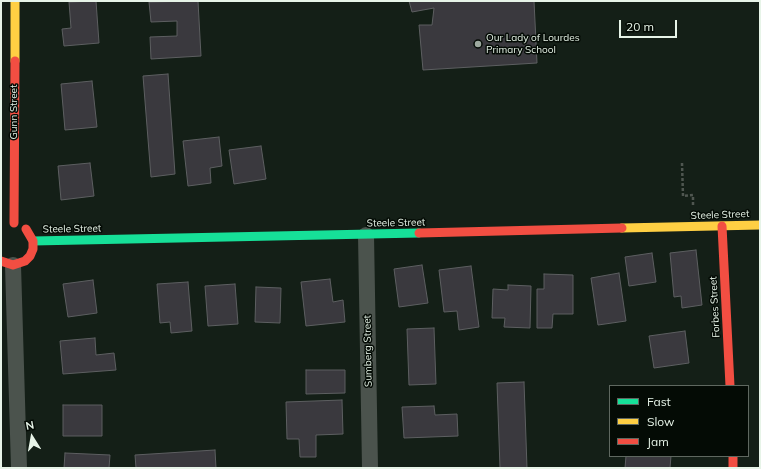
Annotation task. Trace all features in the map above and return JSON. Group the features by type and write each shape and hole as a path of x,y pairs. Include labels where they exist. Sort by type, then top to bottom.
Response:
{"street":[{"name":"Gunn Street","path":"14,223 15,1"},
{"path":"1,226 14,223 24,227 29,232 33,241 30,256 25,261 7,263 19,468"},
{"name":"Steele Street","path":"33,241 366,235 760,225"},
{"name":"Forbes Street","path":"722,226 730,385"},
{"name":"Sumberg Street","path":"366,235 370,468"},
{"path":"733,457 733,468"}],"path":[{"path":"682,163 682,196 693,195 694,227"}],"building":[{"path":"96,1 99,43 64,46 62,29 71,28 69,2"},
{"path":"198,1 201,56 151,59 150,37 177,36 177,21 151,22 149,2"},
{"name":"Our Lady of Lourdes Primary School","path":"409,1 534,1 537,63 423,70 419,25 432,25 434,8 412,12"},
{"path":"168,74 175,174 151,177 143,76"},
{"path":"92,81 97,127 65,130 61,84"},
{"path":"219,137 222,166 210,168 211,183 188,186 183,141"},
{"path":"261,146 266,179 234,184 229,150"},
{"path":"90,163 94,196 61,200 58,166"},
{"path":"696,250 702,305 682,308 681,296 674,297 670,253"},
{"path":"652,253 656,282 629,286 625,257"},
{"path":"422,265 428,303 399,307 394,269"},
{"path":"471,266 479,327 459,330 457,311 444,312 439,270"},
{"path":"619,273 626,321 598,325 591,278"},
{"path":"544,274 573,275 573,314 553,314 552,328 537,328 537,289 544,289"},
{"path":"330,279 333,302 343,300 345,322 306,326 301,282"},
{"path":"93,280 97,313 68,317 63,284"},
{"path":"188,282 192,331 171,333 170,322 160,323 157,284"},
{"path":"235,284 238,324 208,326 205,286"},
{"path":"508,285 531,286 530,328 504,327 505,318 492,318 493,289 508,290"},
{"path":"256,287 281,288 280,323 255,322"},
{"path":"434,328 436,384 409,385 407,329"},
{"path":"685,331 689,363 654,368 649,336"},
{"path":"95,338 96,355 114,353 116,370 63,374 60,341"},
{"path":"306,370 345,370 345,393 306,394"},
{"path":"524,382 527,468 500,468 497,383"},
{"path":"342,400 343,434 316,435 316,457 300,457 299,439 287,439 286,402"},
{"path":"63,405 102,405 102,436 63,436"},
{"path":"434,406 435,415 457,414 458,436 404,438 402,407"},
{"path":"215,450 216,468 136,468 135,455"},
{"path":"65,453 110,455 109,468 64,468"},
{"path":"626,457 671,457 670,468 625,468"}],"traffic: fast":[{"path":"33,241 419,233"}],"traffic: slow":[{"path":"15,1 15,61"},
{"path":"622,228 760,225"}],"traffic: jam":[{"path":"14,223 15,61"},
{"path":"722,226 730,385"},
{"path":"419,233 622,228"},
{"path":"1,261 13,265 25,261 30,256 33,249 33,241 26,229"},
{"path":"733,457 733,468"}],"place":[{"name":"Our Lady of Lourdes Primary School","path":"478,44"}]}
